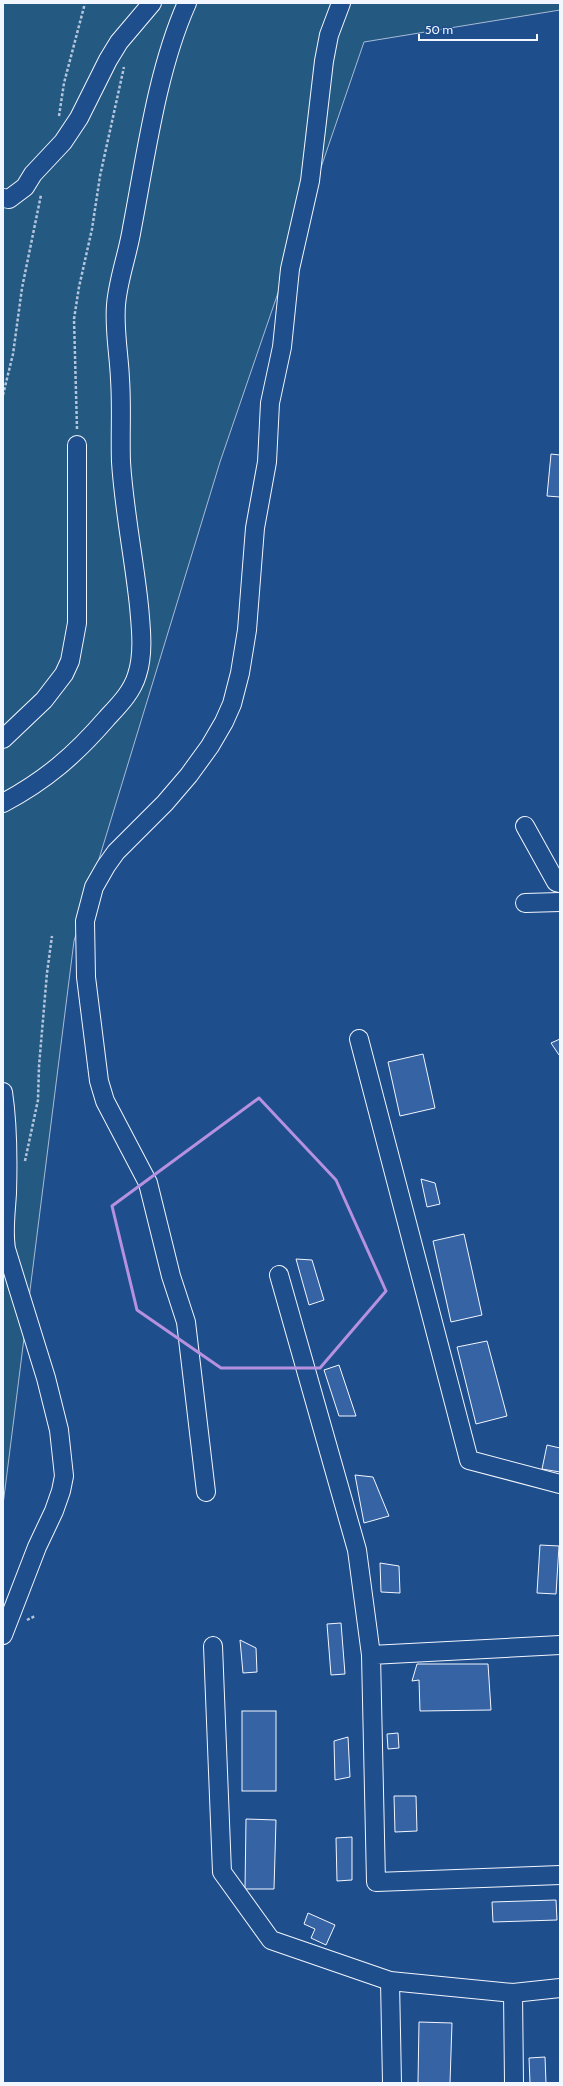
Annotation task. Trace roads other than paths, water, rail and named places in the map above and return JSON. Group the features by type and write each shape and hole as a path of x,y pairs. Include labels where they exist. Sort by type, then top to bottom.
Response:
{"street":[{"path":"3,198 8,199 25,187 33,174 63,142 79,118 108,60 119,42 152,3"},
{"path":"3,803 26,790 67,761 120,704 132,688 138,674 141,633 121,462 120,380 116,305 119,283 130,243 145,156 167,58 175,29 187,3"},
{"path":"206,1492 186,1322 171,1276 148,1184 105,1101 99,1081 86,977 85,921 94,887 116,852 165,803 189,775 210,746 224,722 232,704 240,673 247,630 255,528 267,462 270,403 282,347 290,269 310,181 324,60 329,35 341,3"},
{"path":"3,739 44,700 64,674 70,661 77,623 77,445"},
{"path":"525,826 556,882 560,883"},
{"path":"525,904 560,902"},
{"path":"358,1039 469,1460 560,1484"},
{"path":"3,1092 7,1138 7,1194 4,1233 6,1249 46,1378 59,1430 64,1476 56,1504 3,1635"},
{"path":"279,1275 357,1550 371,1655 376,1882 560,1874"},
{"path":"371,1655 560,1645"},
{"path":"213,1646 222,1872 270,1940 390,1981 513,1993 560,1988"},
{"path":"390,1981 392,2083"},
{"path":"513,1993 514,2083"}]}
